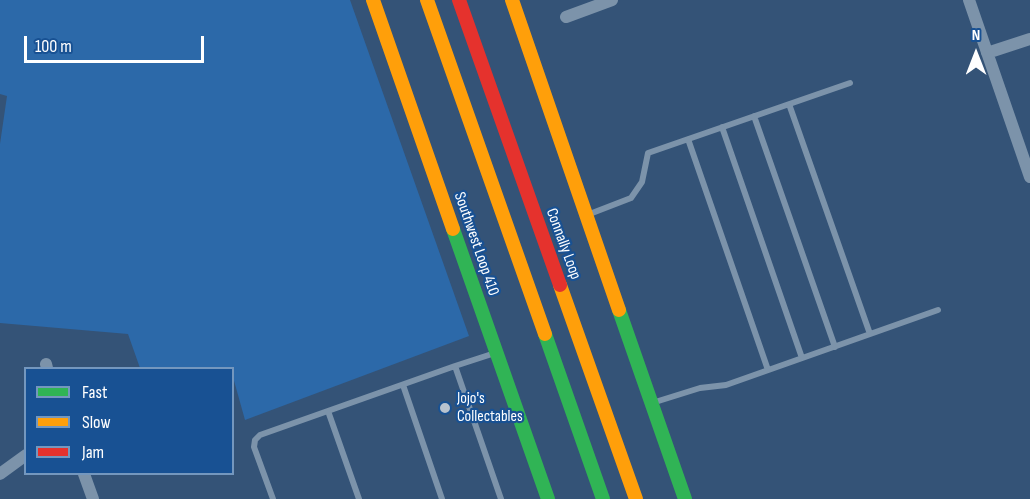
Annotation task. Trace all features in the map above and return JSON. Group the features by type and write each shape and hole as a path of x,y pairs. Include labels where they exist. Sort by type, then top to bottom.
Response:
{"main road":[{"name":"Southwest Loop 410","path":"373,0 548,499"},
{"path":"427,0 603,499"},
{"name":"Connally Loop","path":"459,0 636,499"},
{"path":"512,0 685,499"}],"street":[{"path":"566,16 612,0"},
{"path":"969,0 1030,177"},
{"path":"987,53 1030,39"},
{"path":"0,474 24,456"},
{"path":"84,475 93,499"}],"lane":[{"path":"586,215 631,198 642,182 648,153 850,82"},
{"path":"789,104 870,334"},
{"path":"754,116 835,346"},
{"path":"722,127 802,358"},
{"path":"688,139 768,370"},
{"path":"652,403 700,388 726,385 938,310"},
{"path":"273,499 254,447 255,440 260,435 496,352"},
{"path":"456,366 501,499"},
{"path":"403,385 442,499"},
{"path":"328,411 359,499"}],"shaded area":[{"path":"0,0 350,0 469,336 245,420 234,381 234,367 140,367 128,334 0,323 0,144 7,96 0,94"}],"traffic: fast":[{"path":"453,229 548,499"},
{"path":"619,310 685,499"},
{"path":"545,334 603,499"}],"traffic: slow":[{"path":"373,0 453,229"},
{"path":"427,0 545,334"},
{"path":"512,0 619,310"},
{"path":"560,285 636,499"}],"traffic: jam":[{"path":"459,0 560,285"}],"place":[{"name":"Jojo's Collectables","path":"445,408"}]}
